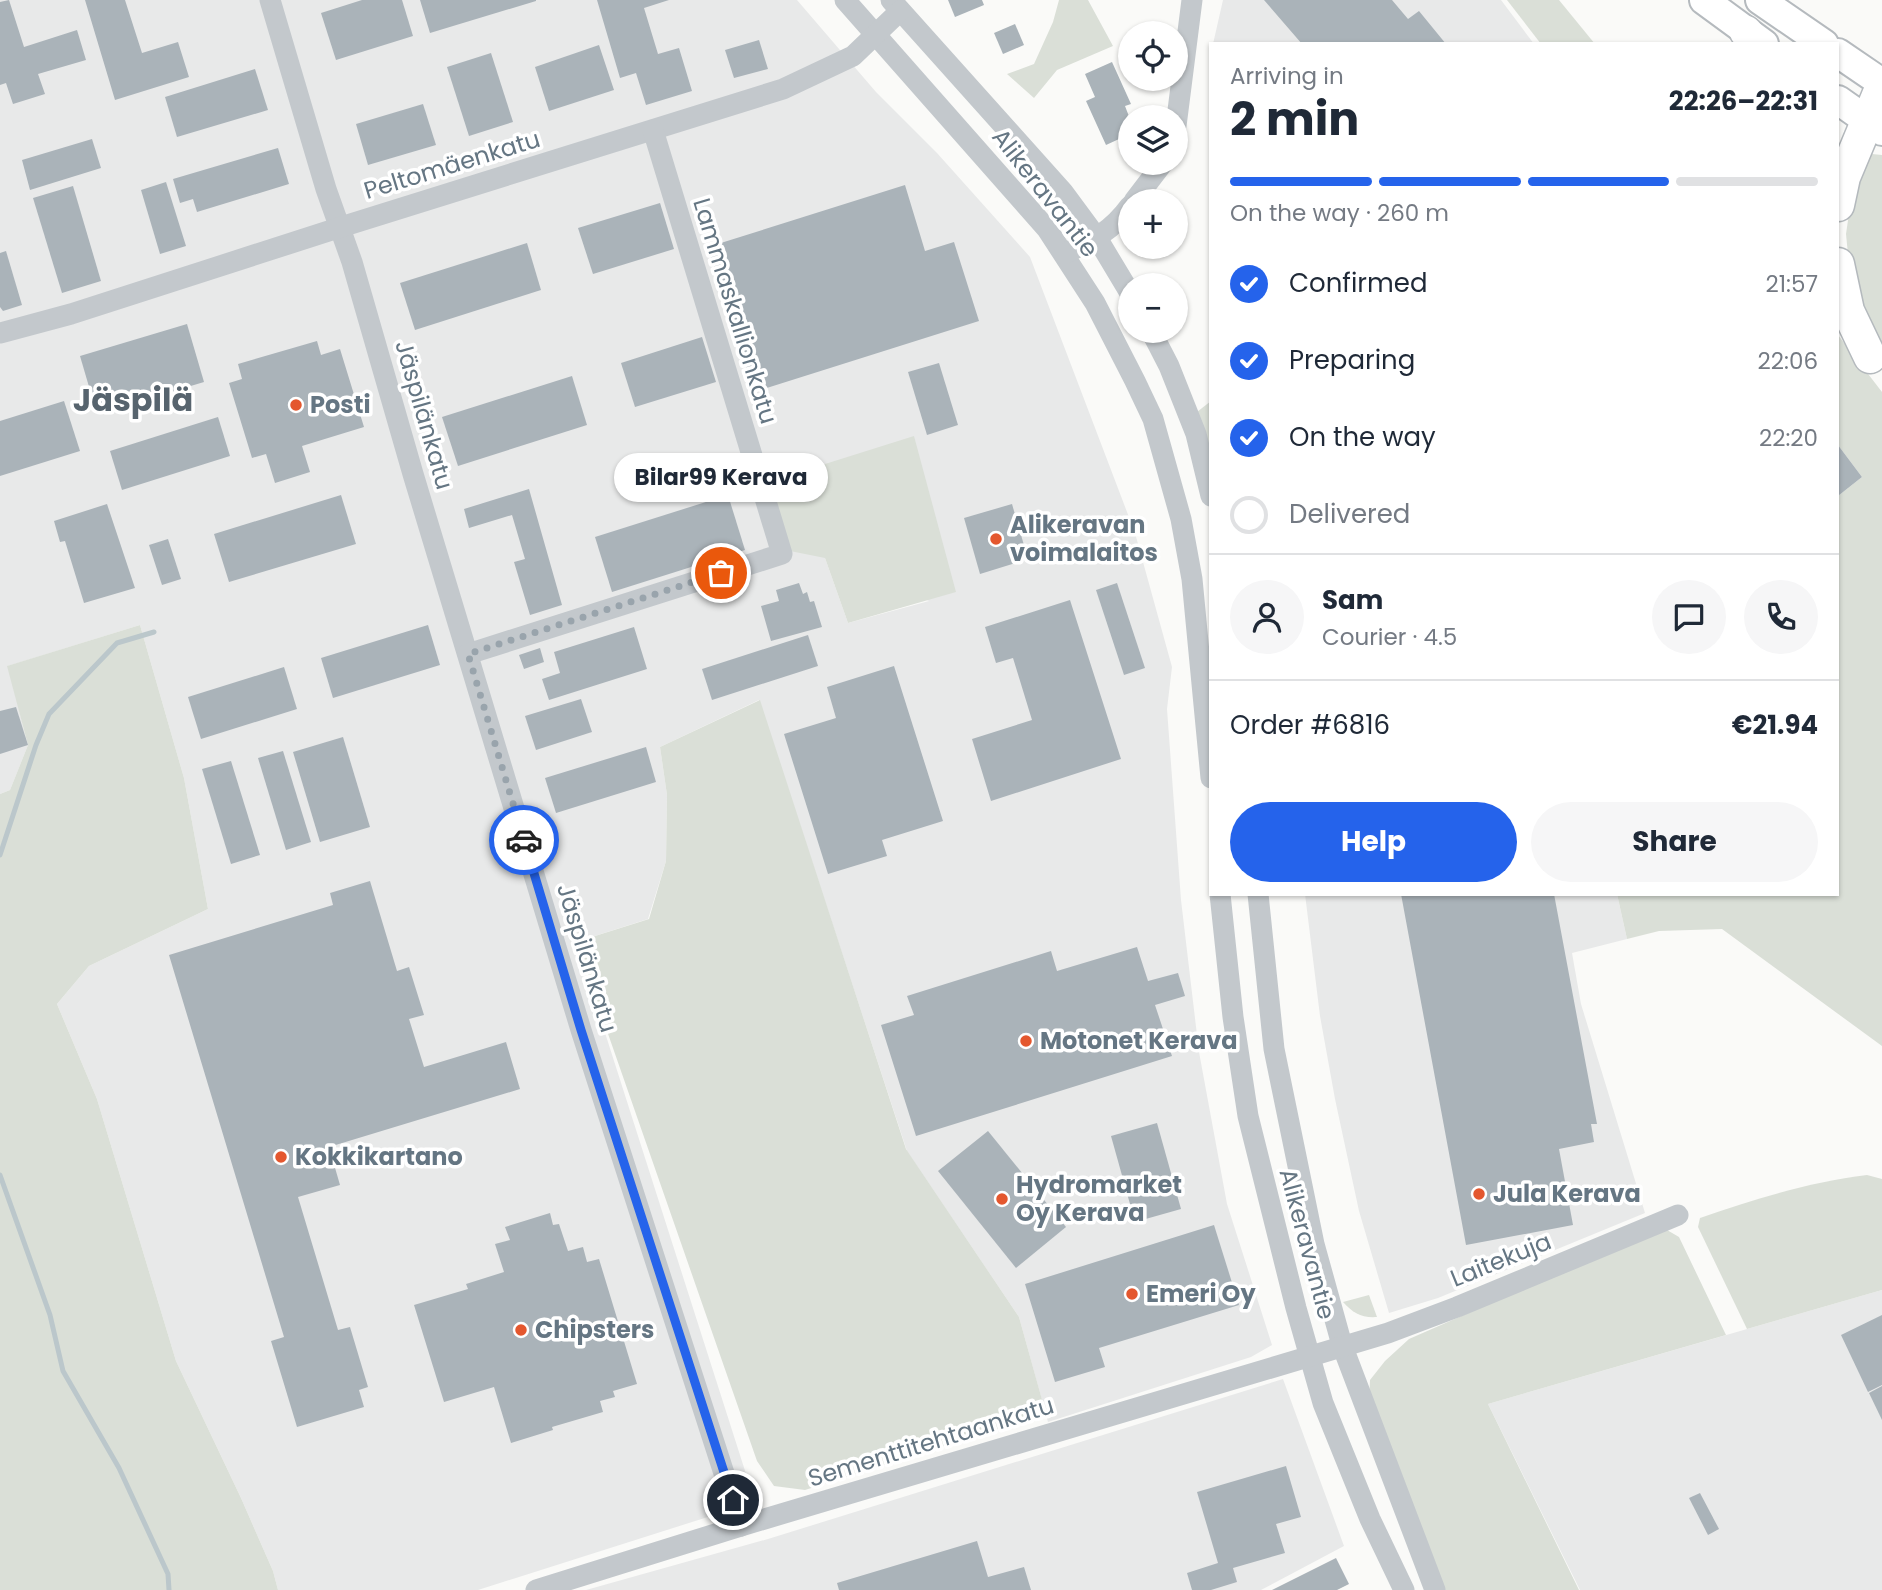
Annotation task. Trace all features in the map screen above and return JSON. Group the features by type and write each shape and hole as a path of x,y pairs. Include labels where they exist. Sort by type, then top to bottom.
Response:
{"highway":[{"path":"1839,200 1844,177 1874,126 1882,84"},
{"path":"1839,269 1848,311 1876,366"},
{"path":"1839,307 1876,366"}],"main road":[{"path":"1704,0 1755,40"},
{"path":"1760,0 1821,42"},
{"path":"1839,54 1882,84"},
{"path":"1839,101 1874,126"}],"street":[{"name":"Jäspilänkatu","path":"270,0 326,189 341,227 581,1030 741,1526"},
{"name":"Alikeravantie","path":"845,0 1047,229 1095,303 1135,381 1153,419 1181,519 1192,579 1209,757"},
{"path":"1179,105 1192,0"},
{"name":"Peltomäenkatu","path":"0,333 71,314 783,89 853,56 877,35 895,6"},
{"name":"Alikeravantie","path":"895,6 1054,181 1097,238 1118,273"},
{"name":"Lammaskallionkatu","path":"468,654 782,554 653,130"},
{"path":"1143,189 1154,175"},
{"path":"1064,254 1097,238 1118,223"},
{"path":"1158,343 1196,434 1209,488"},
{"name":"Alikeravantie","path":"1220,896 1233,1017 1248,1116 1272,1219 1329,1416 1370,1519 1404,1590"},
{"name":"Alikeravantie","path":"1258,896 1274,1049 1306,1208 1342,1345 1435,1590"},
{"name":"Laitekuja","path":"1342,1345 1388,1333 1457,1307 1678,1215"},
{"name":"Sementtitehtaankatu","path":"536,1590 1342,1345"}],"shaded area":[{"path":"0,0 797,0 876,92 937,153 1030,257 1135,533 1172,667 1167,709 1181,900 1199,1052 1227,1204 1272,1345 1251,1357 1048,1422 1019,1317 907,1151 759,700 660,747 667,795 666,861 648,919 576,942 755,1502 478,1590 278,1590 273,1571 241,1498 176,1361 97,1099 57,1004 89,966 208,909 184,778 140,625 8,666 28,745 10,790 0,794","holes":["825,558 929,601 848,623"]},
{"path":"1059,0 1088,0 1113,46 1057,70 1034,98 1007,74 1034,64 1053,22"},
{"path":"1223,0 1501,0 1532,42 1213,42"},
{"path":"1507,0 1559,0 1593,42 1539,42"},
{"path":"1872,154 1882,155 1882,353 1852,294 1846,234 1853,186 1865,161"},
{"path":"1839,336 1882,392 1882,1046 1722,929 1659,931 1627,939 1617,896 1839,896 1839,495 1862,477 1839,446"},
{"path":"1209,403 1209,461 1197,412"},
{"path":"914,436 956,592 848,623 825,558 790,551 771,481"},
{"path":"140,625 184,778 208,909 89,966 57,1004 97,1099 176,1361 241,1498 273,1571 278,1590 0,1590 0,794 10,790 28,745 7,666"},
{"path":"760,700 906,1149 1019,1317 1046,1414 805,1490 774,1486 757,1461 576,942 649,919 666,861 667,795 660,747"},
{"path":"1305,896 1617,896 1627,939 1572,953 1581,1004 1645,1213 1438,1298 1389,1313 1359,1211 1320,1016"},
{"path":"1867,1175 1882,1179 1882,1290 1747,1329 1698,1227 1700,1218 1782,1192"},
{"path":"1667,1230 1679,1237 1726,1335 1488,1404 1579,1590 1442,1590 1369,1403 1370,1380 1385,1361 1409,1339 1651,1233"},
{"path":"1882,1290 1882,1590 1580,1590 1488,1404"},
{"path":"1369,1295 1377,1317 1358,1314 1343,1302"},
{"path":"1283,1379 1344,1546 1261,1590 586,1590 768,1539"}],"building":[{"path":"9,0 24,47 77,30 86,60 38,74 45,94 13,104 6,83 0,85 0,2"},
{"path":"85,0 125,0 142,53 178,42 189,77 115,100"},
{"path":"362,0 402,0 413,36 336,60 321,13"},
{"path":"420,0 536,0 536,1 430,33"},
{"path":"597,0 669,0 644,8 658,54 679,48 692,91 646,105 636,73 620,78"},
{"path":"948,0 982,0 984,5 955,17"},
{"path":"1264,0 1392,0 1408,19 1419,11 1444,42 1300,42"},
{"path":"1015,24 1024,45 1003,54 994,33"},
{"path":"759,40 768,69 734,78 725,50"},
{"path":"599,45 614,90 549,111 535,67"},
{"path":"491,53 513,122 469,136 447,67"},
{"path":"1112,62 1118,75 1118,91 1125,91 1131,104 1118,105 1118,140 1106,145 1086,101 1095,97 1085,74"},
{"path":"255,69 268,110 177,137 165,97"},
{"path":"423,104 436,145 368,165 356,124"},
{"path":"92,139 101,168 30,190 22,160"},
{"path":"278,148 289,184 197,212 193,199 180,203 173,179"},
{"path":"166,182 186,246 160,254 141,190"},
{"path":"905,185 925,251 954,242 979,321 754,392 708,247"},
{"path":"73,186 101,281 62,293 33,198"},
{"path":"660,203 674,249 593,274 578,228"},
{"path":"527,243 541,290 415,330 400,283"},
{"path":"6,251 22,305 3,311 0,307 0,253"},
{"path":"187,324 204,382 97,414 80,356"},
{"path":"702,337 716,382 635,407 621,363"},
{"name":"Posti","path":"317,341 321,355 340,349 364,427 302,446 310,472 275,483 266,454 252,458 229,383 242,379 238,364"},
{"path":"939,363 958,425 927,435 908,372"},
{"path":"572,376 587,425 458,466 442,417"},
{"path":"64,401 80,451 0,476 0,421"},
{"path":"218,417 230,456 122,490 110,451"},
{"path":"1839,446 1862,477 1839,495"},
{"path":"529,489 562,605 530,615 514,562 525,559 512,515 469,528 464,509"},
{"path":"341,495 356,544 229,582 214,534"},
{"path":"728,495 745,550 612,592 595,537"},
{"path":"107,504 135,588 84,603 65,541 60,542 54,521"},
{"name":"Alikeravan voimalaitos","path":"1012,504 1028,559 980,574 964,518"},
{"path":"168,539 181,579 162,585 149,545"},
{"path":"799,583 803,594 807,592 810,602 814,601 822,627 771,641 761,606 779,601 776,590"},
{"path":"1117,583 1145,668 1124,675 1096,590"},
{"path":"1070,600 1121,759 991,801 972,739 1032,720 1013,658 996,663 985,627"},
{"path":"428,625 440,665 333,698 321,658"},
{"path":"634,627 647,669 549,700 542,679 560,673 554,652"},
{"path":"808,635 818,666 712,700 702,669"},
{"path":"540,648 544,662 524,669 519,655"},
{"path":"894,666 943,821 882,840 887,856 828,874 784,734 836,718 827,687"},
{"path":"284,667 297,709 201,739 188,697"},
{"path":"581,699 592,732 536,750 525,716"},
{"path":"16,707 28,745 0,754 0,711"},
{"path":"343,737 370,827 320,842 293,752"},
{"path":"646,747 656,782 556,813 545,778"},
{"path":"283,751 311,842 286,850 258,758"},
{"path":"231,761 260,855 231,864 202,769"},
{"name":"Kokkikartano","path":"370,881 397,971 409,967 424,1015 409,1019 424,1067 506,1042 520,1089 329,1147 340,1185 298,1197 338,1330 350,1327 368,1387 359,1390 364,1407 297,1427 271,1341 284,1337 169,955 333,905 330,893"},
{"path":"1401,896 1554,896 1597,1124 1591,1124 1594,1142 1559,1149 1573,1225 1466,1245"},
{"name":"Motonet Kerava","path":"1137,947 1148,981 1178,973 1185,996 1155,1005 1172,1056 916,1136 881,1025 914,1015 907,996 1051,951 1057,971"},
{"path":"1157,1123 1181,1209 1135,1222 1111,1136"},
{"name":"Hydromarket Oy Kerava","path":"988,1131 1066,1227 1016,1268 938,1171"},
{"path":"383,1153 385,1158 354,1168 353,1163"},
{"name":"Chipsters","path":"550,1213 553,1225 559,1224 568,1251 583,1247 587,1262 599,1259 637,1384 613,1391 615,1397 600,1401 603,1412 511,1443 494,1387 444,1402 414,1305 468,1289 466,1284 504,1272 495,1244 510,1240 505,1227"},
{"name":"Emeri Oy","path":"1214,1225 1239,1305 1099,1348 1105,1367 1055,1382 1025,1284"},
{"path":"1882,1315 1882,1385 1868,1392 1841,1335"},
{"path":"1882,1386 1882,1420 1869,1393"},
{"path":"1286,1466 1301,1517 1276,1524 1285,1553 1233,1568 1237,1582 1211,1590 1192,1590 1187,1573 1218,1563 1197,1492"},
{"path":"1700,1493 1719,1529 1708,1535 1689,1498"},
{"path":"977,1541 988,1577 1024,1567 1031,1590 839,1590 837,1583"},
{"path":"1336,1558 1349,1584 1337,1590 1272,1590"}],"waterway":[{"path":"0,855 36,745 49,714 117,643 154,632"},
{"path":"0,1175 50,1315 63,1371 119,1468 168,1574 169,1590"}],"way so far":[{"path":"524,840 468,654 721,573"}],"place":[{"name":"Posti","path":"296,405"},
{"name":"Alikeravan voimalaitos","path":"996,539"},
{"name":"Bilar99 Kerava","path":"721,573"},
{"name":"Motonet Kerava","path":"1026,1041"},
{"name":"Kokkikartano","path":"281,1157"},
{"name":"Jula Kerava","path":"1479,1194"},
{"name":"Hydromarket Oy Kerava","path":"1002,1199"},
{"name":"Emeri Oy","path":"1132,1294"},
{"name":"Chipsters","path":"521,1330"}],"district":[{"name":"Jäspilä","path":"133,400"}],"route":[{"path":"524,840 581,1030 733,1500"}]}
